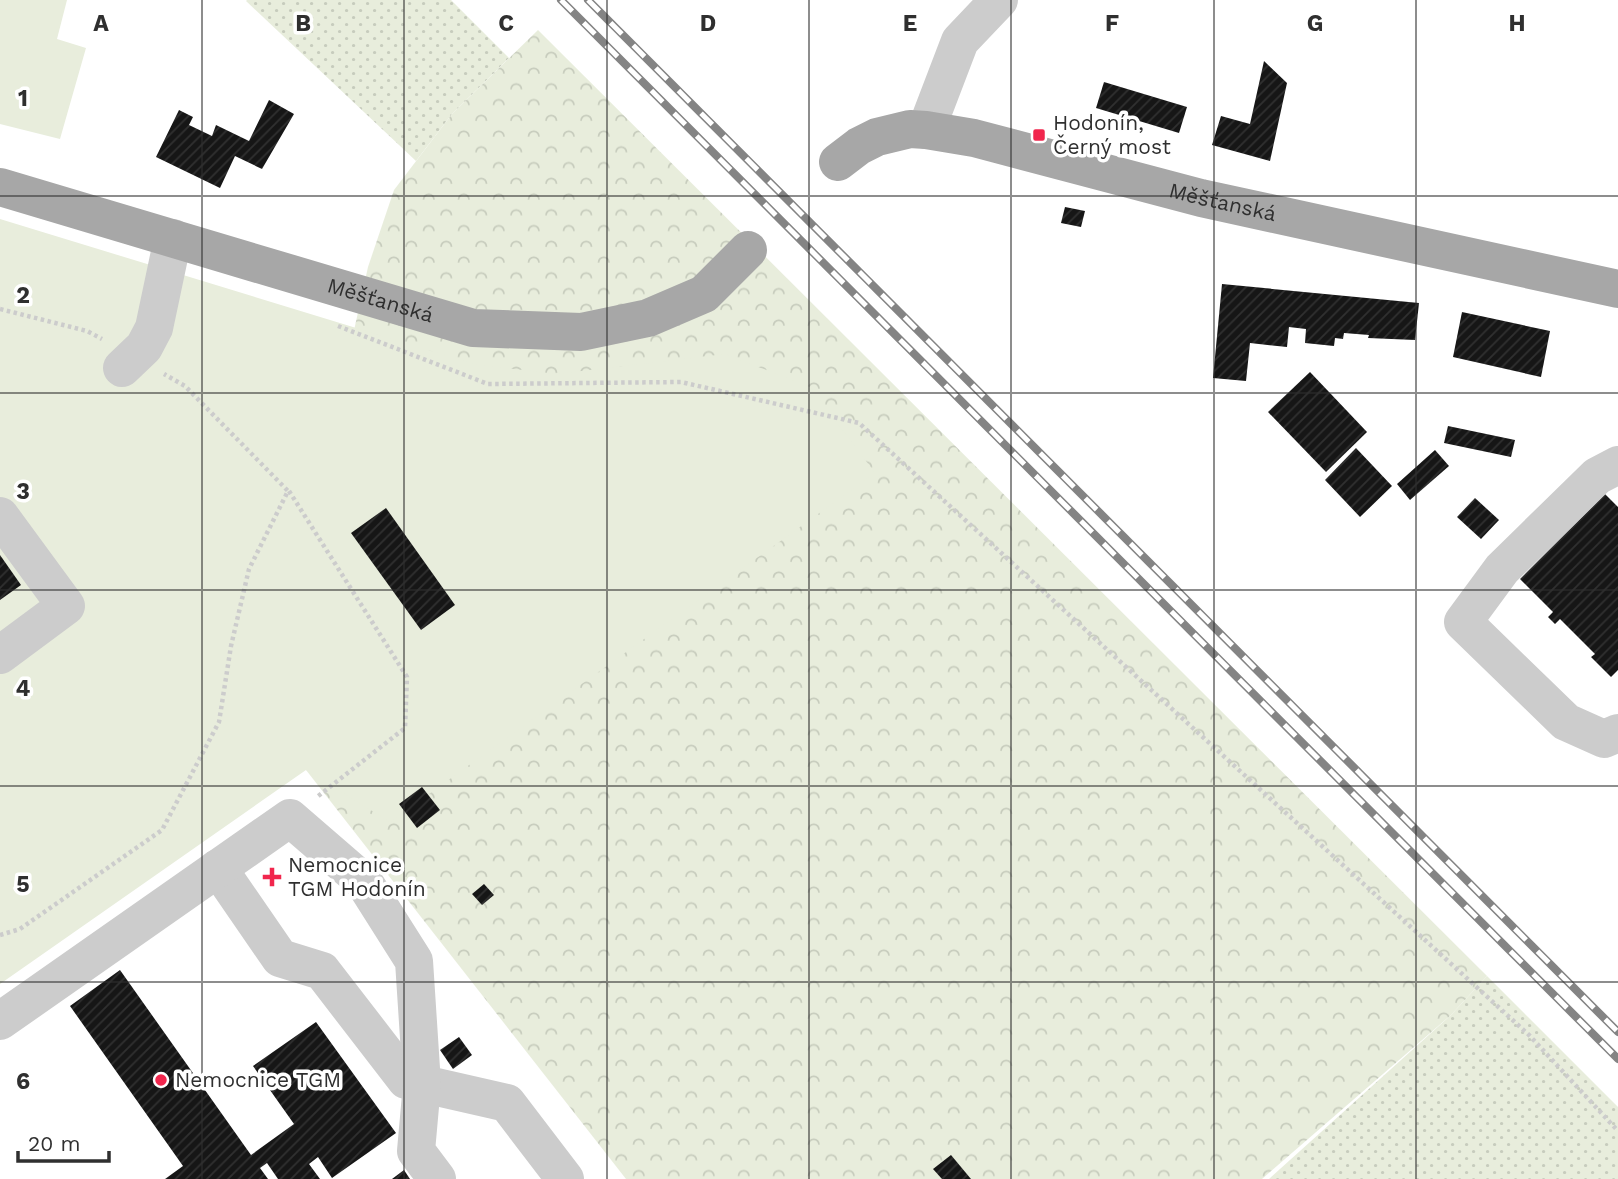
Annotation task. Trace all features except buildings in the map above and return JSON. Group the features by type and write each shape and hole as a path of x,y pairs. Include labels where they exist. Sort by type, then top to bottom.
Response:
{"main road":[{"name":"Měšťanská","path":"838,162 859,146 877,137 910,129 926,130 974,138 1201,198 1618,289"},
{"name":"Měšťanská","path":"0,187 473,328 581,332 649,318 704,294 748,250"}],"lane":[{"path":"926,130 960,41 999,0"},
{"path":"127,363 144,347 154,328 173,238"},
{"path":"1618,465 1597,476 1502,569 1463,622 1566,722 1605,739 1618,733"},
{"path":"0,516 66,606 0,655"},
{"path":"0,1021 290,818 364,882 414,961 422,1084 416,1151 437,1179"},
{"path":"219,868 280,958 323,971 407,1080 507,1103 565,1179"}],"path":[{"path":"0,309 87,331 127,363 186,386 288,491 407,677 405,728 290,818"},
{"path":"337,326 488,384 681,382 859,423 1529,1035 1618,1130"},
{"path":"0,935 20,929 162,830 219,722 231,646 249,569 288,491"}],"green space":[{"path":"0,0 67,0 57,39 86,48 60,139 0,124"},
{"path":"247,0 451,0 509,58 452,114 416,161"},
{"path":"538,30 1487,976 1451,1015 1262,1179 626,1179 306,770 340,394 368,267 394,190 452,114"},
{"path":"0,219 474,364 556,374 725,354 810,387 875,473 390,822 306,770 0,984"},
{"path":"1487,976 1618,1107 1618,1179 1269,1179 1451,1015"}],"railway":[{"path":"561,0 1618,1059"},
{"path":"588,0 1618,1032"}],"place":[{"name":"Hodonín, Černý most","path":"1039,135"},
{"name":"Nemocnice TGM Hodonín","path":"272,877"},
{"name":"Nemocnice TGM","path":"161,1080"}]}
